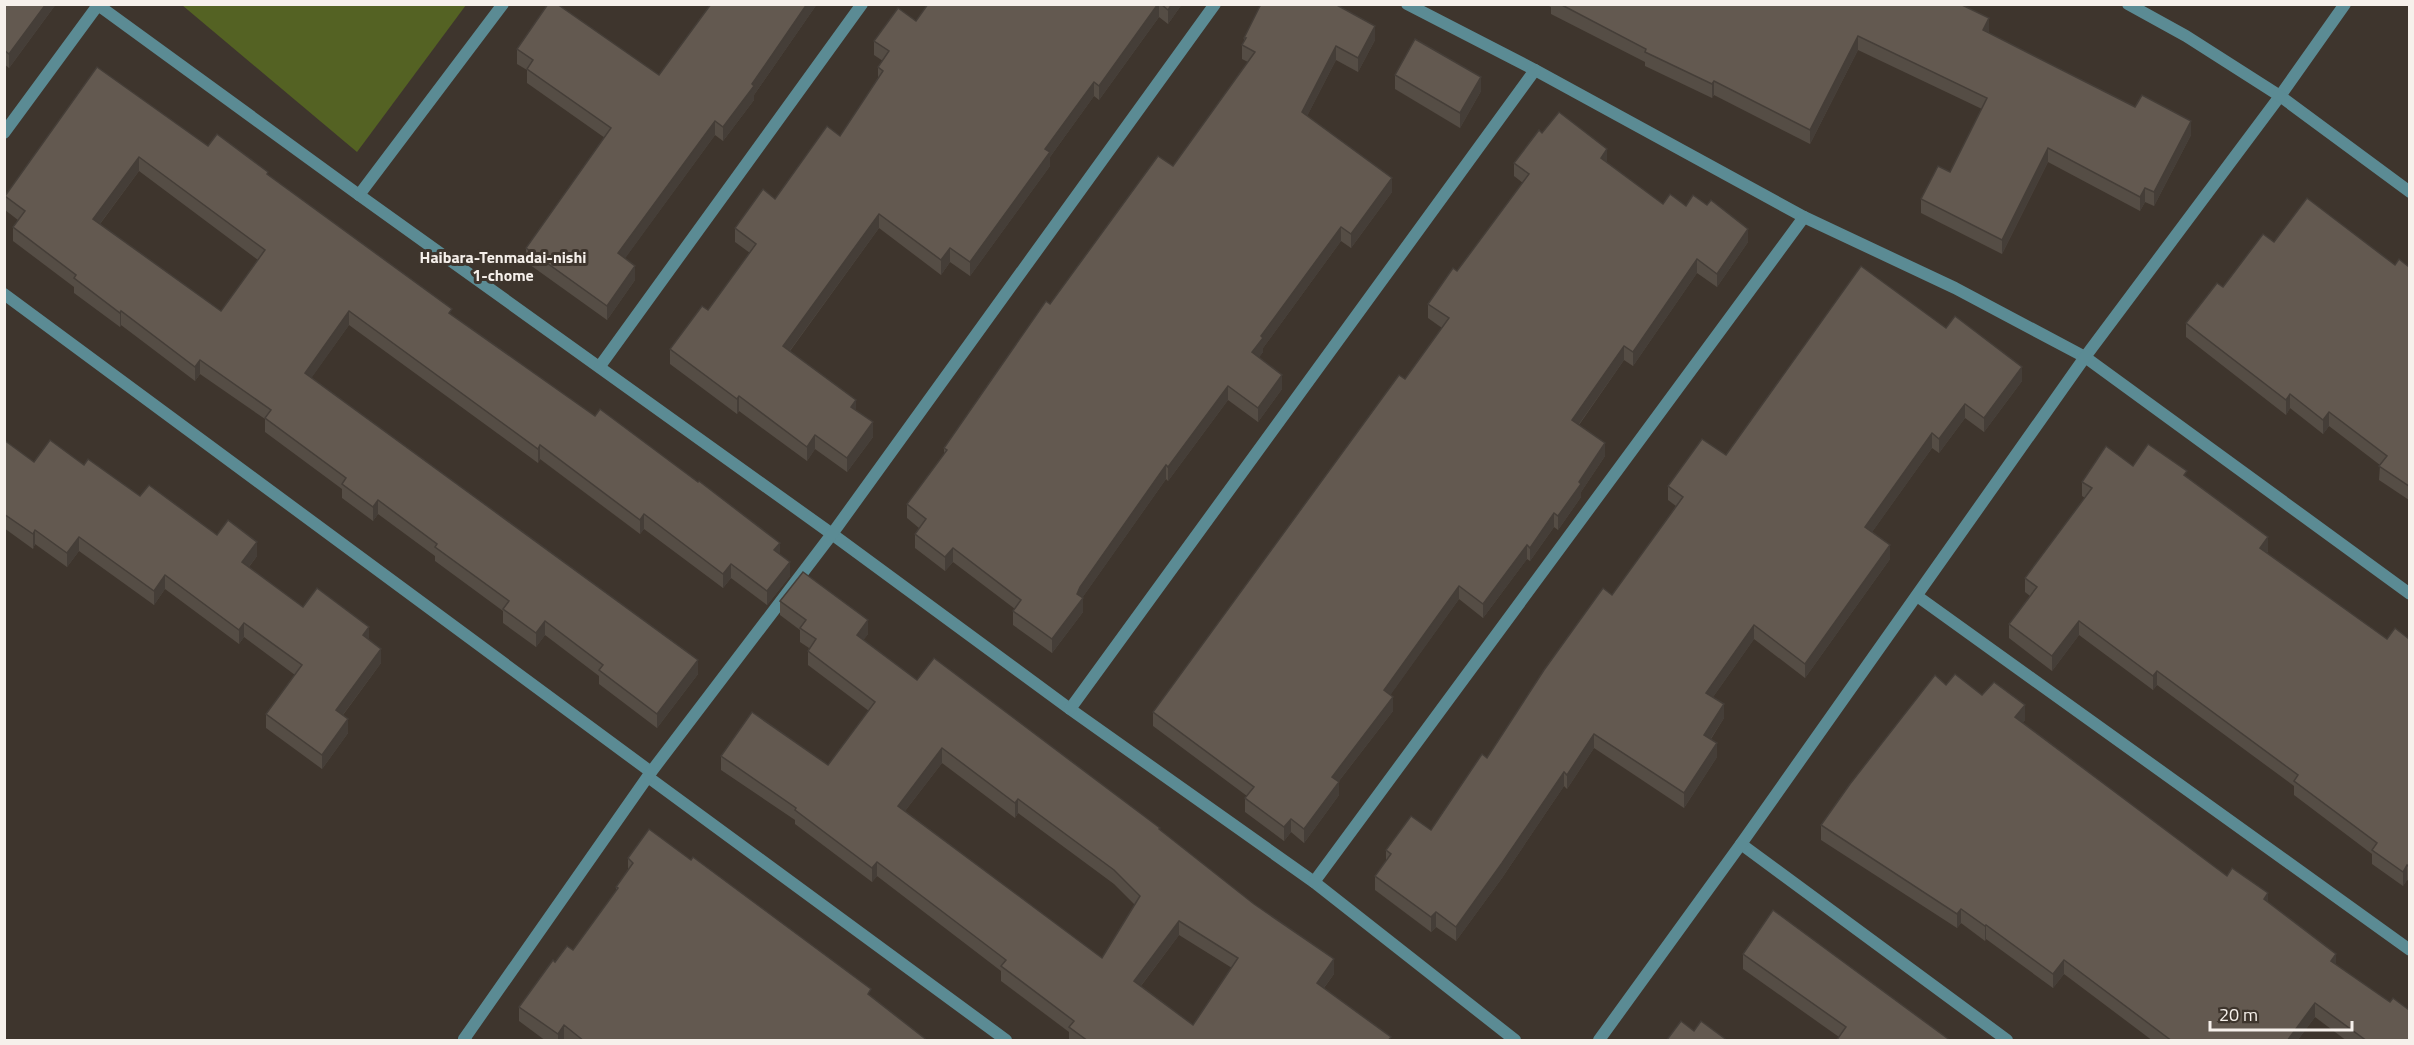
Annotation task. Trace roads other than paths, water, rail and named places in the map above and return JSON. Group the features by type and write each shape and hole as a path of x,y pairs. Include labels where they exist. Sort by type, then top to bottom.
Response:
{"street":[{"path":"4,133 98,4 359,195 832,534 1070,709 1314,882 1515,1041"},
{"path":"359,195 503,4"},
{"path":"600,366 862,4"},
{"path":"466,1041 464,1039 650,775 832,534 1215,4"},
{"path":"1407,4 1534,70 1804,217 1954,288 2085,357 2409,594"},
{"path":"2128,4 2186,36 2280,96 2409,192"},
{"path":"1599,1041 2085,357 2280,96 2345,4"},
{"path":"1070,709 1534,70"},
{"path":"1314,882 1804,217"},
{"path":"4,294 1006,1041"},
{"path":"1917,596 2409,950"},
{"path":"1741,844 2007,1041"}],"district":[{"name":"Haibara-Tenmadai-nishi 1-chome","path":"503,266"}]}
